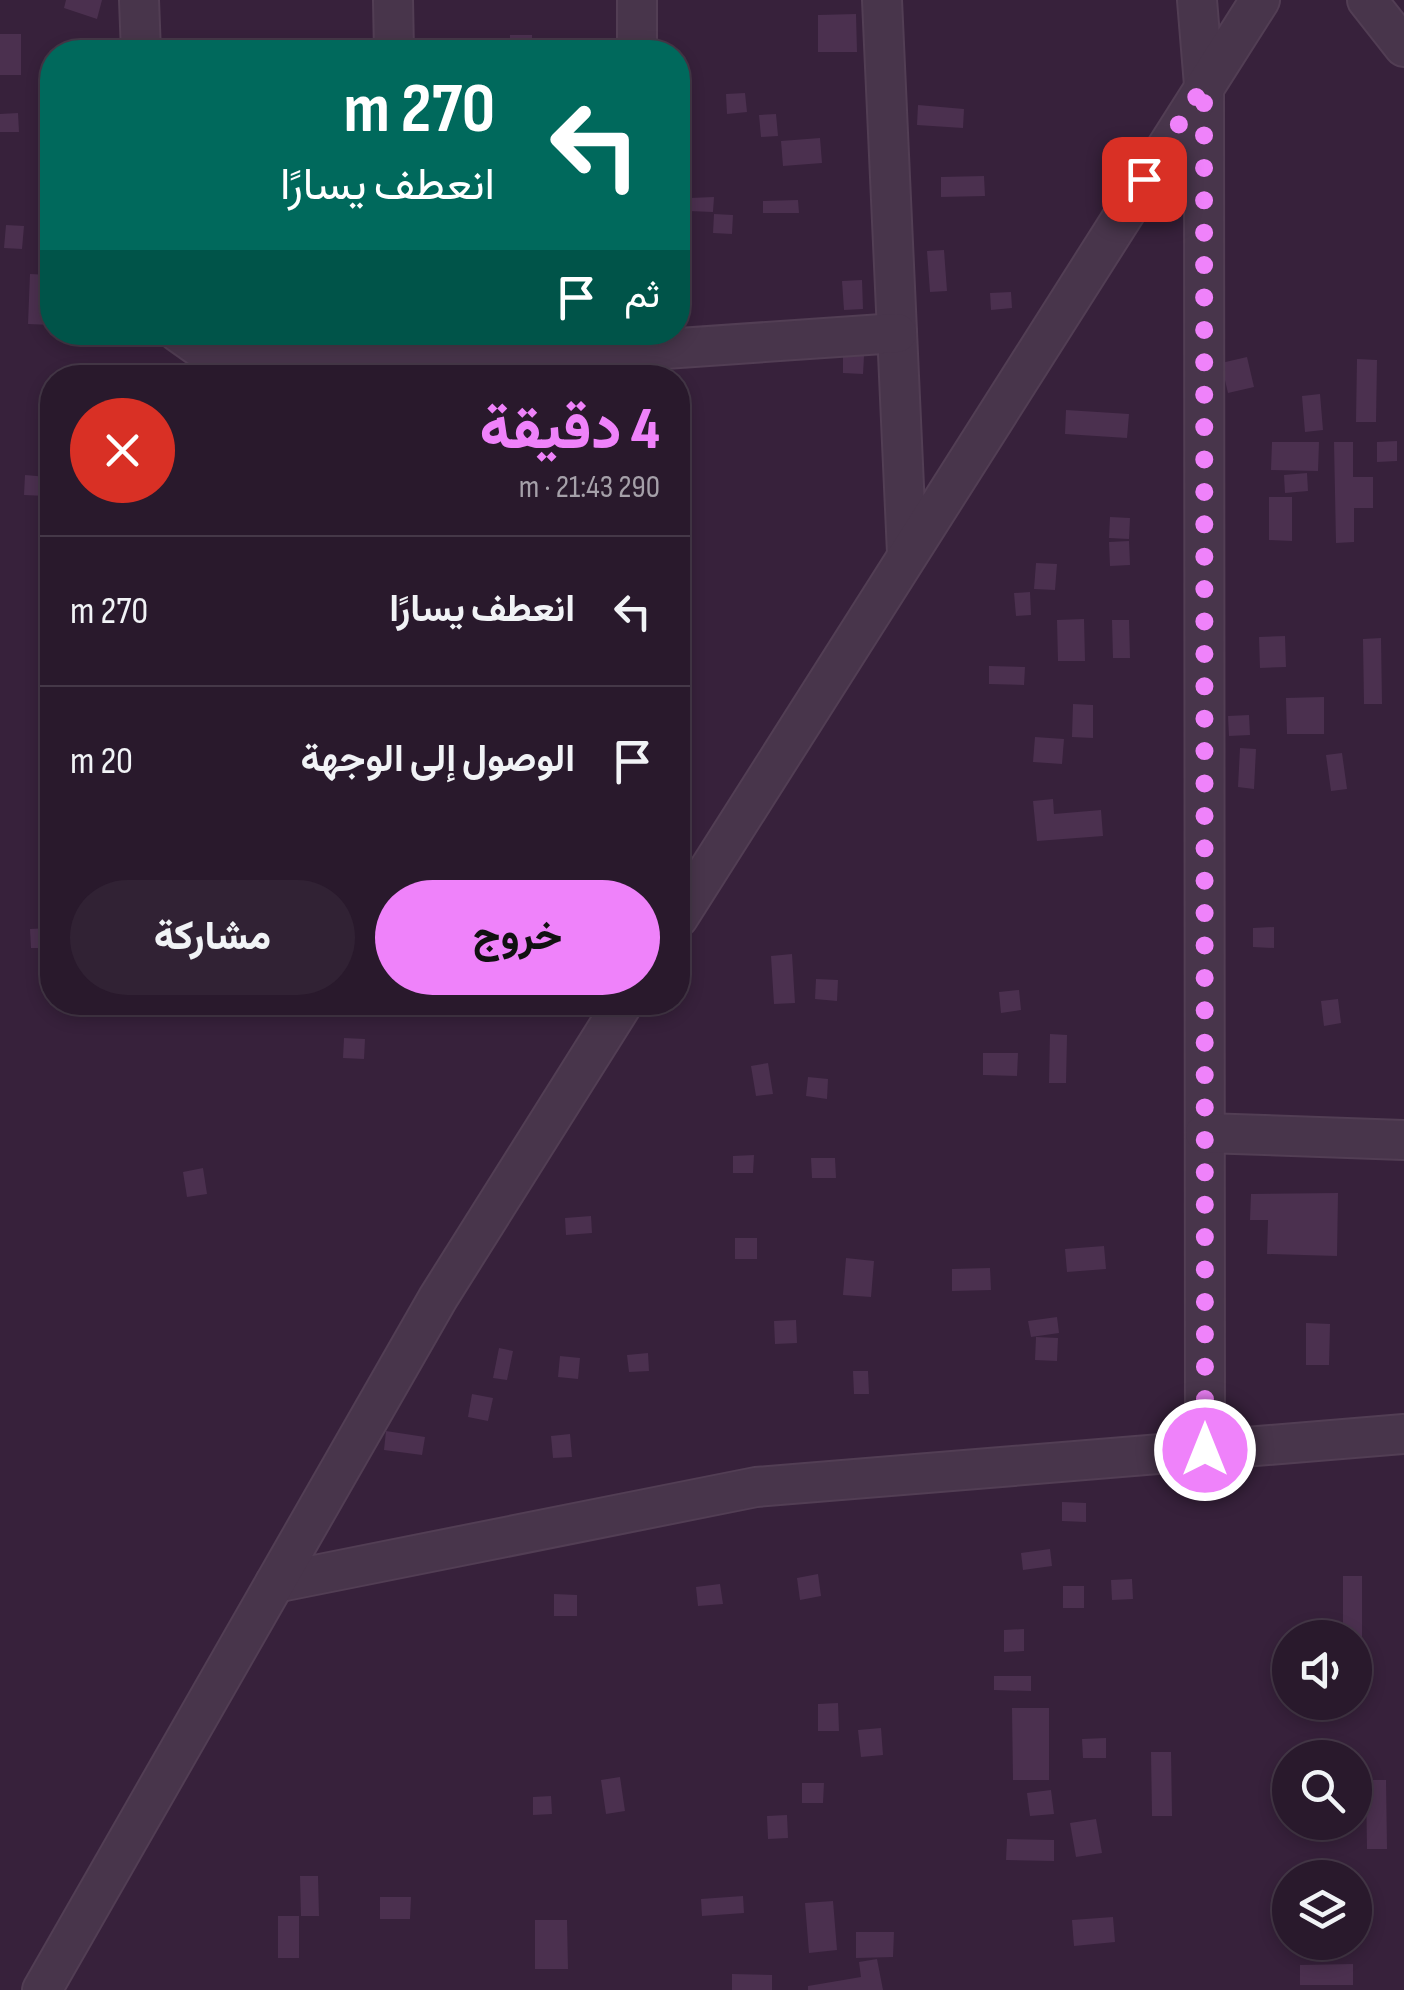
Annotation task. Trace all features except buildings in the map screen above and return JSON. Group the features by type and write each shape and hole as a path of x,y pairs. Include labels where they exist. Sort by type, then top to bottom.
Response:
{"street":[{"path":"139,0 141,40"},
{"path":"393,0 394,40"},
{"path":"637,0 637,40"},
{"path":"882,0 907,553"},
{"path":"1198,0 1204,85 1205,1450"},
{"path":"690,899 1260,0"},
{"path":"1366,0 1404,46"},
{"path":"486,345 636,354 897,333"},
{"path":"196,345 202,349 291,345"},
{"path":"42,1990 438,1298 616,1015"},
{"path":"1205,1133 1404,1140"},
{"path":"275,1583 756,1488 1404,1434"}],"route":[{"path":"1144,179 1204,85 1205,1450"}]}
